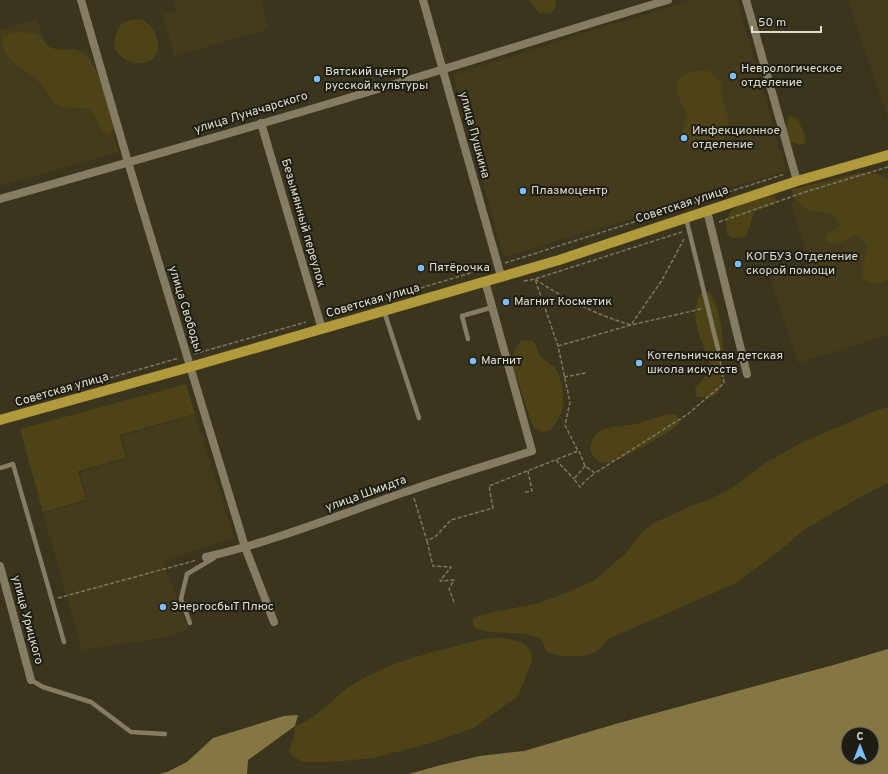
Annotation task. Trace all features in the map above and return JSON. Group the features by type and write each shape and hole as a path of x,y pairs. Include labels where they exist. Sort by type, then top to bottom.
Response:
{"main road":[{"name":"Советская улица","path":"0,420 190,367 559,260 707,211 795,176 888,155"}],"street":[{"name":"улица Свободы","path":"81,0 128,162 245,547 274,622"},
{"name":"улица Пушкина","path":"423,0 501,276"},
{"name":"улица Луначарского","path":"0,199 443,69 668,0"},
{"path":"746,0 795,176"},
{"name":"Безымянный переулок","path":"261,123 322,329"},
{"path":"707,211 747,374"},
{"path":"485,281 493,307"},
{"name":"улица Шмидта","path":"206,557 245,547 411,490 532,451 493,307"},
{"name":"улица Урицкого","path":"0,566 31,680"}],"lane":[{"path":"686,217 718,349"},
{"path":"468,339 462,316 493,307"},
{"path":"384,311 419,418"},
{"path":"0,468 13,464 64,642"},
{"path":"190,623 181,599 187,574 206,562 226,553"},
{"path":"31,680 43,687 91,702 132,732 164,734"}],"path":[{"path":"711,224 805,192 888,167"},
{"path":"22,403 318,319 795,176"},
{"path":"631,325 662,280 689,230"},
{"path":"631,325 611,319 550,289 535,279 558,346 631,325 707,308"},
{"path":"555,460 580,487 595,473 688,414 724,383 718,349"},
{"path":"564,377 586,373"},
{"path":"578,451 585,466 595,473"},
{"path":"574,479 585,466"},
{"path":"525,492 532,491 528,471"},
{"path":"427,541 433,566 451,567 440,581 454,580 449,589 454,602"},
{"path":"51,600 206,557"}],"shaded area":[{"path":"173,0 261,0 269,29 174,56 163,15 176,11"},
{"path":"529,0 555,0 556,7 551,13 540,14"},
{"path":"692,0 737,0 786,171 504,257 453,75"},
{"path":"848,0 888,0 888,118"},
{"path":"37,19 49,60 88,49 119,152 0,186 0,30"},
{"path":"142,19 155,33 158,44 156,54 151,61 133,63 118,53 114,44 116,34 123,23"},
{"path":"18,32 37,34 52,48 77,50 85,55 96,71 104,92 114,129 109,135 102,132 92,112 88,109 67,108 56,104 36,79 10,59 5,52 2,36"},
{"path":"700,70 708,71 721,81 721,92 729,124 725,137 720,142 710,145 696,146 690,145 684,141 683,128 687,116 680,100 677,86 678,81 682,76"},
{"path":"789,116 797,118 805,135 805,143 801,145 790,142 786,126"},
{"path":"888,172 888,335 798,363 770,277 810,264 791,203"},
{"path":"859,173 876,173 888,180 888,279 877,284 871,283 862,276 867,244 854,235 837,243 826,242 826,234 833,231 839,225 836,219 829,213 804,208 793,197 792,189"},
{"path":"770,196 775,198 776,201 774,205 755,211 745,237 733,238 727,234 726,224 732,211 738,206"},
{"path":"710,292 720,320 723,356 720,368 720,389 717,394 712,397 705,397 696,396 695,389 707,374 710,364 698,329 695,314 698,299 702,293"},
{"path":"531,340 542,357 556,369 562,384 562,410 553,427 547,431 541,431 533,427 512,364 514,352 521,341"},
{"path":"186,384 195,414 120,435 126,458 78,471 86,500 43,512 20,429"},
{"path":"888,407 888,483 871,491 805,529 773,556 734,584 608,639 597,651 584,656 563,656 550,653 546,651 541,640 536,636 480,630 473,627 473,619 480,615 539,603 595,580 625,554 641,533 654,523 693,505 709,500 730,489 769,461 801,443 877,410"},
{"path":"668,414 676,415 680,423 655,440 611,462 605,463 594,458 591,443 597,433 602,430 636,424"},
{"path":"195,415 234,538 163,561 188,629 168,637 82,650 43,513 87,501 80,472 127,459 122,436"},
{"path":"498,637 521,642 527,646 531,653 532,661 518,696 474,728 424,745 372,758 333,762 303,762 292,756 289,750 293,741 295,726 309,719 349,687 361,680 384,669 432,652"},
{"path":"888,649 888,774 409,774 480,756 524,751 619,723"},
{"path":"298,715 295,726 248,760 247,774 159,774 167,772 187,762 213,738 284,716"}],"place":[{"name":"Неврологическое отделение","path":"733,76"},
{"name":"Вятский центр русской культуры","path":"317,79"},
{"name":"Инфекционное отделение","path":"684,138"},
{"name":"Плазмоцентр","path":"523,191"},
{"name":"КОГБУЗ Отделение скорой помощи","path":"738,264"},
{"name":"Пятёрочка","path":"421,268"},
{"name":"Магнит Косметик","path":"506,302"},
{"name":"Магнит","path":"473,361"},
{"name":"Котельничская детская школа искусств","path":"639,363"},
{"name":"ЭнергосбыТ Плюс","path":"163,607"}]}
